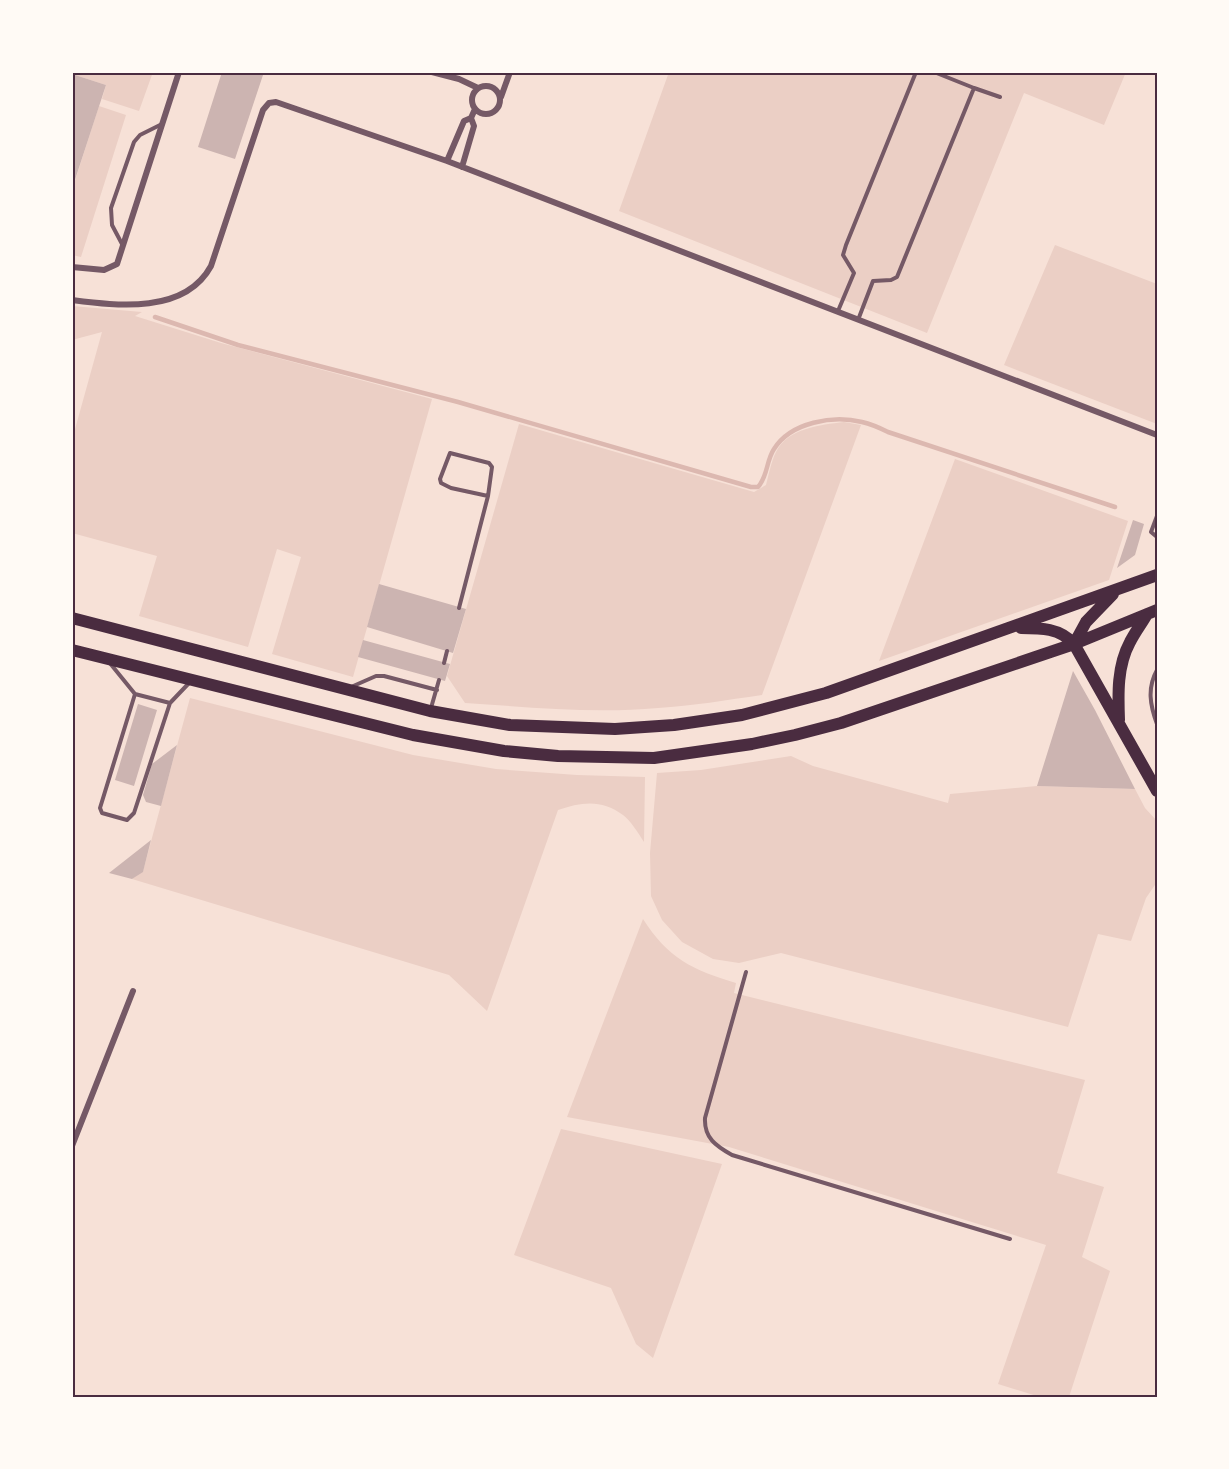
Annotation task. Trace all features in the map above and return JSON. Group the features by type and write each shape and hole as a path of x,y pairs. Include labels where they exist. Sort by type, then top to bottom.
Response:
{"main road":[{"path":"72,618 430,711 510,725 615,729 674,725 730,717 826,693 916,663 1157,575"},
{"path":"1074,644 1086,622 1097,609 1108,597 1124,587"},
{"path":"72,650 413,735 458,744 558,756 654,758 752,744 841,723 1074,644 1152,612"},
{"path":"1120,724 1118,689 1124,656 1130,641 1152,612"},
{"path":"1009,628 1046,628 1064,635 1074,644 1157,791"}],"street":[{"path":"72,267 104,270 117,264 179,72"},
{"path":"432,72 478,88 489,86 494,88 501,98"},
{"path":"478,88 473,94 472,102 475,109 489,114 500,105 510,72"},
{"path":"72,300 104,304 153,303 177,297 204,279 211,266 263,110 269,103 276,102 447,161 1157,435"},
{"path":"447,161 464,121 471,118 475,109"},
{"path":"462,167 474,126 471,118"},
{"path":"72,1146 133,991"}],"lane":[{"path":"838,311 854,273 843,255 846,245 916,72"},
{"path":"934,72 1000,97"},
{"path":"858,320 873,281 882,282 897,277 974,87"},
{"path":"123,245 112,225 111,208 134,142 140,135 162,124"},
{"path":"459,608 488,496 492,467 450,453 440,479 441,483 451,488 488,496"},
{"path":"1157,516 1151,532 1157,537"},
{"path":"444,663 447,651"},
{"path":"106,659 135,694 170,704"},
{"path":"1157,670 1152,679 1150,693 1157,724"},
{"path":"344,690 376,676 384,676 437,690"},
{"path":"135,694 100,808 102,813 127,820 134,813 170,704 192,679"},
{"path":"430,711 440,680"},
{"path":"746,972 705,1118 706,1133 712,1142 732,1155 1010,1239"}],"shaded area":[{"path":"72,72 153,72 139,111 102,99 106,85 72,74"},
{"path":"669,72 1126,72 1104,125 1024,93 927,333 619,211"},
{"path":"99,106 126,115 81,257 72,255 72,190"},
{"path":"1055,245 1157,284 1157,424 1004,365"},
{"path":"72,306 142,312 135,316 221,343 432,399 353,677 272,654 301,557 277,549 248,647 139,616 157,556 72,533 72,440 102,332 72,340"},
{"path":"844,422 861,425 762,695 684,706 634,710 562,709 465,703 447,676 519,424 754,492 766,485 776,452 788,438 806,429"},
{"path":"955,459 1128,521 1109,580 879,661"},
{"path":"190,698 413,755 496,769 645,777 644,842 626,818 607,806 583,804 558,810 487,1011 449,975 132,879 143,871"},
{"path":"791,756 813,766 948,803 950,794 1037,786 1135,789 1145,808 1157,821 1157,882 1146,898 1131,941 1098,934 1068,1027 781,953 739,963 713,959 682,942 662,920 651,896 650,853 657,773 701,770"},
{"path":"643,919 662,944 682,961 706,973 736,983 734,993 1085,1080 1057,1173 1104,1187 1082,1257 1110,1271 1069,1397 1040,1397 998,1384 1046,1245 729,1147 567,1117"},
{"path":"561,1129 722,1164 653,1358 636,1344 611,1288 514,1255"}],"building":[{"path":"222,72 264,72 235,159 198,147"},
{"path":"72,74 106,85 72,189"},
{"path":"1133,520 1144,524 1135,555 1117,568"},
{"path":"379,584 466,609 453,653 367,627"},
{"path":"363,640 450,664 445,681 358,657"},
{"path":"1073,671 1095,710 1135,789 1037,786"},
{"path":"138,704 157,710 134,786 115,780"},
{"path":"177,745 161,806 146,802 143,795 152,764"},
{"path":"151,840 143,872 132,879 109,873"}],"waterway":[{"path":"155,317 238,345 458,402 751,487 758,487 761,483 774,449 791,432 814,423 838,419 869,424 1115,507"}]}
